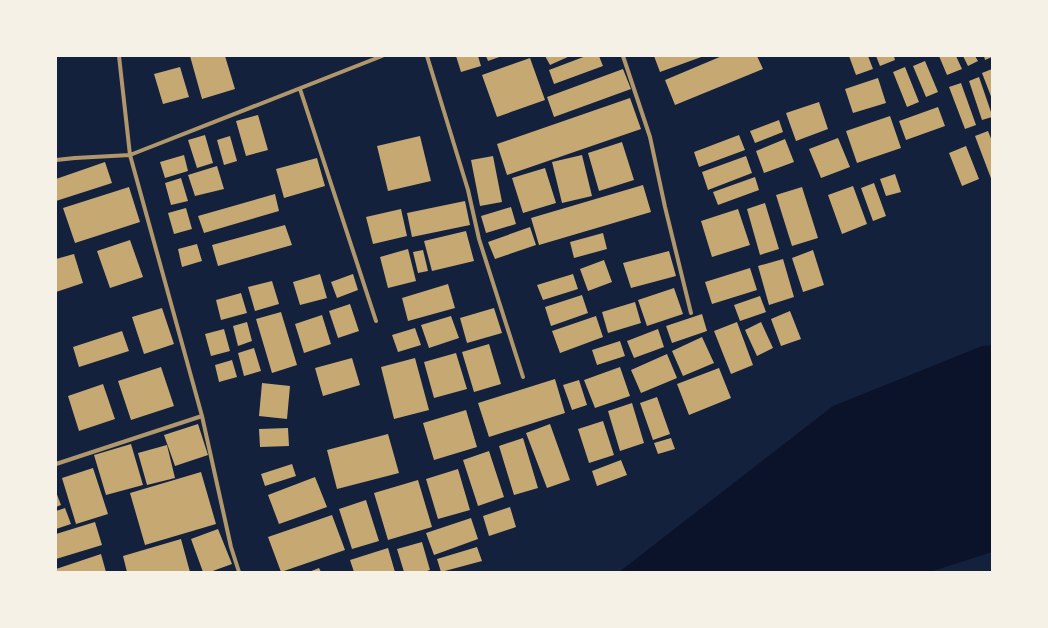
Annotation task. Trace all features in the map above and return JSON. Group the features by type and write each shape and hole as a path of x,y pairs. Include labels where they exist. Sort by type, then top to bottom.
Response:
{"street":[{"path":"119,56 130,155 202,416 238,572"},
{"path":"56,160 130,155 382,56"},
{"path":"428,56 466,183 479,239 523,377"},
{"path":"623,56 650,137 665,207 691,313"},
{"path":"300,89 376,321"},
{"path":"56,464 202,416"}],"water":[{"path":"992,345 992,552 930,572 619,572 833,406 982,346"}],"building":[{"path":"190,56 225,56 235,89 202,99"},
{"path":"456,56 478,56 481,66 461,72"},
{"path":"486,56 502,56 488,61"},
{"path":"545,56 570,56 550,65"},
{"path":"586,56 599,56 603,66 554,84 549,70"},
{"path":"654,56 704,56 660,72"},
{"path":"722,56 757,56 763,69 675,105 665,80"},
{"path":"849,56 868,56 873,69 856,75"},
{"path":"876,56 894,56 895,60 880,66"},
{"path":"939,56 956,56 962,69 947,75"},
{"path":"963,56 975,56 978,61 968,66"},
{"path":"984,56 992,56 992,57 985,60"},
{"path":"530,58 545,100 497,117 482,75"},
{"path":"925,61 938,92 926,97 913,66"},
{"path":"180,67 189,97 163,104 154,74"},
{"path":"905,67 919,102 907,107 893,72"},
{"path":"623,69 631,89 554,117 547,97"},
{"path":"992,69 992,99 982,73"},
{"path":"979,77 992,115 992,117 982,120 969,81"},
{"path":"878,78 886,103 853,113 845,89"},
{"path":"961,83 976,125 965,129 949,87"},
{"path":"630,98 641,129 507,175 497,144"},
{"path":"819,102 828,129 796,141 786,113"},
{"path":"938,107 945,126 906,140 899,121"},
{"path":"258,115 268,150 246,156 236,121"},
{"path":"890,116 901,148 857,163 846,131"},
{"path":"779,120 783,132 755,143 750,131"},
{"path":"988,131 992,141 992,181 975,136"},
{"path":"205,135 213,163 197,168 188,140"},
{"path":"739,135 745,150 699,167 694,152"},
{"path":"230,136 237,161 224,165 217,140"},
{"path":"420,136 431,181 388,191 377,146"},
{"path":"838,138 850,167 821,178 809,149"},
{"path":"785,139 794,162 764,173 756,151"},
{"path":"622,142 634,180 599,191 588,153"},
{"path":"966,146 979,179 962,186 949,153"},
{"path":"184,155 188,171 165,178 160,162"},
{"path":"582,155 592,196 562,203 552,162"},
{"path":"493,156 502,202 480,206 471,160"},
{"path":"746,156 752,173 708,190 702,172"},
{"path":"317,158 325,186 284,198 276,169"},
{"path":"105,162 112,183 56,201 56,179"},
{"path":"217,166 224,189 195,196 188,175"},
{"path":"545,168 556,203 523,213 512,178"},
{"path":"895,174 901,192 886,196 880,179"},
{"path":"755,177 759,190 718,205 713,192"},
{"path":"181,178 188,201 171,205 165,183"},
{"path":"874,183 886,216 873,221 861,188"},
{"path":"643,185 651,212 539,245 531,218"},
{"path":"853,186 867,224 842,234 828,195"},
{"path":"129,187 140,222 75,243 63,208"},
{"path":"802,187 818,238 792,246 776,195"},
{"path":"275,194 279,211 204,233 198,216"},
{"path":"465,201 470,225 412,237 407,213"},
{"path":"765,203 779,249 760,255 747,209"},
{"path":"511,207 516,224 486,233 481,216"},
{"path":"186,208 192,229 174,234 168,213"},
{"path":"401,209 407,236 373,244 366,217"},
{"path":"738,209 750,245 712,257 701,221"},
{"path":"285,225 292,245 218,266 212,245"},
{"path":"530,227 536,245 495,259 488,242"},
{"path":"466,231 474,261 432,271 424,241"},
{"path":"603,233 607,249 574,258 570,242"},
{"path":"130,240 143,277 110,288 97,251"},
{"path":"197,244 202,261 182,267 178,249"},
{"path":"408,249 416,281 388,288 380,257"},
{"path":"423,250 428,271 418,273 413,252"},
{"path":"813,250 824,285 803,292 792,258"},
{"path":"669,251 676,276 631,288 623,263"},
{"path":"74,254 83,283 56,292 56,259"},
{"path":"783,259 794,297 769,305 758,266"},
{"path":"604,260 612,282 588,291 580,269"},
{"path":"750,268 757,290 712,304 705,282"},
{"path":"320,274 327,298 300,305 293,282"},
{"path":"353,274 358,290 337,298 331,282"},
{"path":"573,274 578,289 543,300 537,285"},
{"path":"272,281 279,304 255,311 248,287"},
{"path":"448,284 455,308 408,321 402,298"},
{"path":"674,288 683,314 647,326 638,300"},
{"path":"241,293 247,313 221,320 216,300"},
{"path":"582,295 588,313 551,326 545,307"},
{"path":"760,296 766,312 740,321 734,305"},
{"path":"635,302 641,323 608,333 602,312"},
{"path":"350,304 359,331 338,338 329,311"},
{"path":"162,308 174,344 144,354 132,317"},
{"path":"494,308 502,333 467,343 460,318"},
{"path":"790,311 801,339 781,346 771,319"},
{"path":"281,312 297,365 272,373 256,319"},
{"path":"702,314 707,331 672,343 666,326"},
{"path":"322,315 331,344 304,353 295,324"},
{"path":"451,316 459,338 429,348 421,325"},
{"path":"596,316 603,337 560,353 552,331"},
{"path":"247,322 252,341 238,346 233,326"},
{"path":"737,322 753,365 731,374 714,331"},
{"path":"761,322 773,348 757,356 745,330"},
{"path":"415,328 421,345 398,352 392,335"},
{"path":"224,329 230,351 211,356 205,334"},
{"path":"658,329 664,347 634,358 627,341"},
{"path":"122,331 129,351 79,367 73,347"},
{"path":"702,337 714,363 683,376 672,351"},
{"path":"620,341 625,356 597,365 592,350"},
{"path":"489,344 501,384 474,392 462,352"},
{"path":"254,348 261,371 244,376 238,353"},
{"path":"456,353 467,389 434,398 424,362"},
{"path":"667,354 677,378 641,393 631,370"},
{"path":"352,358 360,385 323,396 315,368"},
{"path":"415,358 429,410 394,419 381,367"},
{"path":"232,360 237,377 219,382 215,365"},
{"path":"161,367 174,406 131,420 118,381"},
{"path":"620,367 630,396 595,408 584,380"},
{"path":"719,368 731,398 689,415 677,384"},
{"path":"555,379 565,413 489,437 478,403"},
{"path":"579,380 587,405 572,410 563,385"},
{"path":"262,383 290,386 287,419 259,416"},
{"path":"103,384 115,419 79,431 68,396"},
{"path":"657,397 670,434 653,440 640,403"},
{"path":"632,403 644,443 620,451 608,411"},
{"path":"466,410 477,447 434,460 423,423"},
{"path":"603,421 614,455 589,463 578,429"},
{"path":"198,424 208,455 175,466 164,435"},
{"path":"550,424 570,480 547,488 526,433"},
{"path":"288,428 289,446 260,447 259,429"},
{"path":"388,434 399,473 337,489 327,450"},
{"path":"523,438 538,488 514,495 499,446"},
{"path":"671,438 675,449 658,454 654,443"},
{"path":"131,444 143,485 106,495 94,455"},
{"path":"167,445 175,478 147,485 138,453"},
{"path":"489,451 504,497 478,506 463,460"},
{"path":"621,460 627,475 597,486 592,471"},
{"path":"292,464 296,476 265,486 261,474"},
{"path":"93,468 108,514 76,524 62,478"},
{"path":"458,469 470,510 438,519 426,479"},
{"path":"201,472 216,524 145,545 130,493"},
{"path":"315,477 327,507 279,524 268,495"},
{"path":"418,480 432,527 388,540 374,493"},
{"path":"56,492 61,505 56,507"},
{"path":"366,500 379,541 352,549 339,509"},
{"path":"510,507 516,527 489,536 483,516"},
{"path":"65,508 71,524 56,529 56,511"},
{"path":"332,515 345,550 281,572 268,537"},
{"path":"471,518 478,539 434,555 426,533"},
{"path":"95,522 102,545 56,559 56,534"},
{"path":"218,529 232,564 210,572 203,572 191,539"},
{"path":"181,539 190,572 127,572 123,556"},
{"path":"422,542 430,570 424,572 404,572 397,549"},
{"path":"477,547 482,561 441,572 437,559"},
{"path":"388,548 395,572 354,572 350,560"},
{"path":"101,554 106,572 56,572 56,569"},
{"path":"319,568 321,572 309,572"}]}
